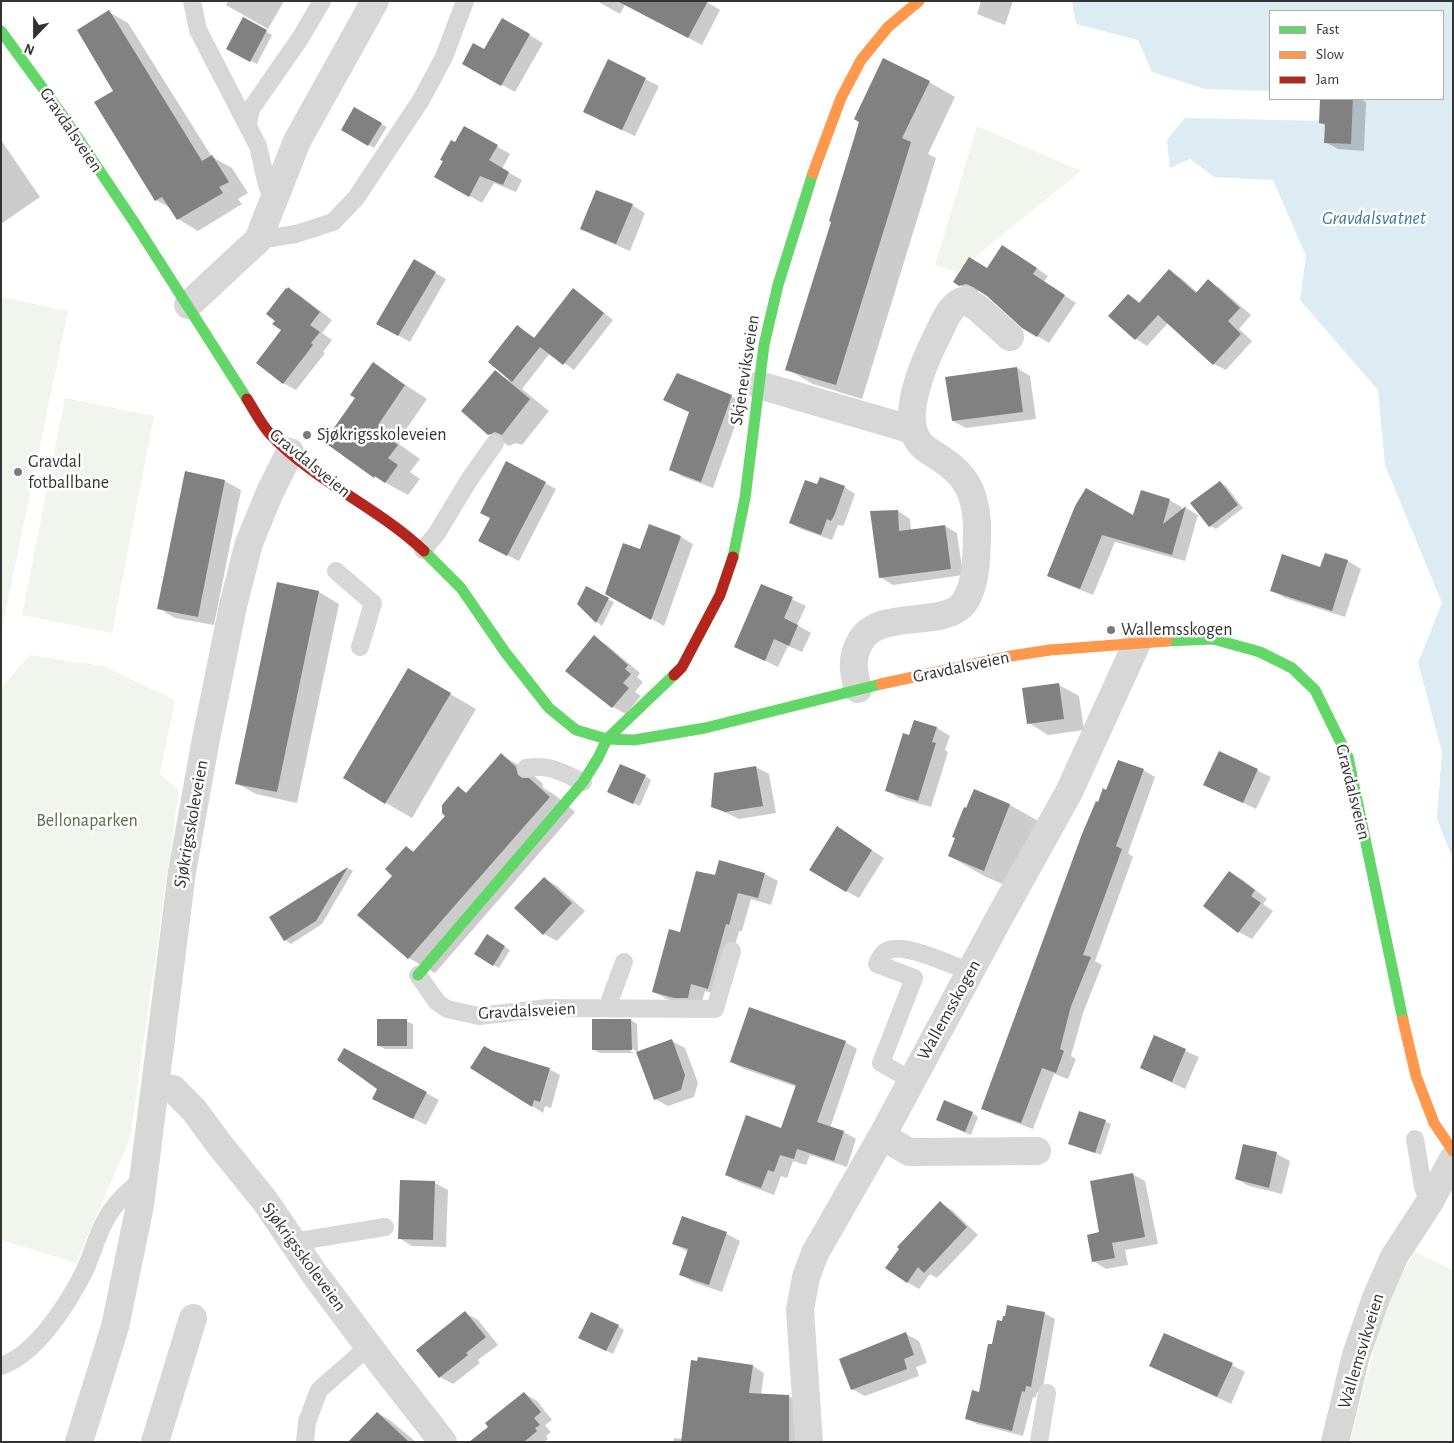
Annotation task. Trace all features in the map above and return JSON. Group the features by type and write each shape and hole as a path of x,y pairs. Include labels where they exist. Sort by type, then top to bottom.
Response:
{"main road":[{"name":"Skjeneviksveien","path":"607,739 682,667 720,595 735,550 745,498 764,346 778,285 819,154 841,98 861,60 888,27 915,3"},
{"name":"Gravdalsveien","path":"1,31 63,116 134,222 188,305 246,400 269,433 320,476 400,529 423,550 461,588 505,652 548,708 576,730 607,739 634,740 705,728 858,689 1011,656 1050,650 1213,639 1260,652 1292,668 1315,690 1348,757 1396,996 1416,1076 1434,1123 1453,1151"},
{"name":"Gravdalsveien","path":"418,975 582,782 598,758 607,739"}],"street":[{"path":"188,305 258,240 297,141 376,1"},
{"path":"858,689 853,665 857,648 866,633 880,625 930,617 956,609 963,604 973,582 977,524 976,507 972,492 958,471 919,443 912,430 913,405 923,368 950,311 958,302 964,300 972,303 1010,337"},
{"path":"759,385 912,430"},
{"name":"Sjøkrigsskoleveien","path":"79,1442 115,1327 130,1258 144,1177 182,872 205,744 233,606 249,542 270,492 290,452"},
{"name":"Wallemsskogen","path":"809,1442 800,1310 806,1277 815,1253 882,1136 1069,792 1138,643"},
{"name":"Sjøkrigsskoleveien","path":"155,1087 173,1089 194,1110 265,1201 316,1276 443,1442"},
{"path":"882,1136 909,1152 1037,1152"},
{"name":"Wallemsvikveien","path":"1335,1442 1361,1337 1376,1298 1394,1257 1429,1203 1453,1159"},
{"path":"155,1442 193,1318"}],"lane":[{"path":"192,1 198,30 258,146 267,185 274,202"},
{"path":"248,124 251,109 301,38 322,1"},
{"path":"258,240 296,234 333,222 356,198 421,100 444,57 465,1"},
{"path":"423,550 436,534 469,480 495,443"},
{"path":"336,571 373,603 360,647"},
{"path":"526,768 550,767 582,782"},
{"path":"911,1080 881,1063 914,978 877,964 880,956 886,950 895,948 908,949 970,972"},
{"name":"Gravdalsveien","path":"418,975 437,1002 447,1009 479,1016 548,1008 714,1009 732,951"},
{"path":"607,1008 624,962"},
{"path":"1416,1139 1422,1187 1429,1203"},
{"path":"1,1366 10,1363 23,1354 50,1327 85,1270 113,1208 144,1177"},
{"path":"293,1242 385,1227"},
{"path":"305,1442 307,1422 319,1390 360,1354 370,1348 364,1338"},
{"path":"1039,1442 1047,1393"}],"green space":[{"path":"977,126 1081,171 957,272 935,265"},
{"name":"Gravdal fotballbane","path":"1,297 68,311 1,633"},
{"path":"65,398 154,416 112,633 22,615"},
{"name":"Bellonaparken","path":"30,655 103,666 175,700 160,774 179,790 130,1138 76,1263 1,1240 1,688"},
{"path":"1415,1252 1453,1270 1453,1442 1350,1442 1386,1301"}],"water":[{"name":"Gravdalsvatnet","path":"1072,1 1453,1 1453,859 1437,819 1442,752 1418,663 1442,603 1385,465 1378,390 1300,300 1306,256 1273,180 1214,177 1190,159 1170,168 1167,140 1185,118 1325,121 1324,143 1351,144 1353,100 1444,100 1444,10 1269,10 1269,91 1205,89 1152,72 1138,40 1076,24"}],"building":[{"path":"617,1 708,1 688,38"},
{"path":"109,10 202,161 212,155 229,182 219,187 223,193 177,220 162,197 155,201 94,102 113,91 77,30"},
{"path":"243,17 267,30 250,62 226,49"},
{"path":"502,18 530,34 501,86 462,64 473,43 484,49"},
{"path":"883,58 930,81 902,138 911,142 836,385 785,370 831,222 829,221 859,122 854,119"},
{"path":"608,59 646,78 622,130 583,112"},
{"path":"1320,100 1353,100 1351,144 1324,143 1325,124 1319,123"},
{"path":"354,107 382,123 368,146 341,130"},
{"path":"464,126 498,145 489,160 509,172 503,185 480,176 469,197 434,177 443,161 440,160 451,140 455,142"},
{"path":"596,190 633,204 616,244 580,229"},
{"path":"1002,245 1037,268 1033,274 1065,295 1037,337 1022,328 987,296 966,284 959,286 953,282 969,257 987,268"},
{"path":"414,259 436,272 398,336 376,324"},
{"path":"1169,269 1196,293 1208,279 1240,308 1228,321 1241,334 1213,365 1158,315 1135,340 1108,316 1128,294 1139,303"},
{"path":"288,287 320,312 310,325 320,332 311,343 313,345 283,384 256,363 281,330 272,324 275,321 266,314"},
{"path":"573,288 604,313 563,365 540,347 512,382 488,362 517,325 534,338"},
{"path":"373,362 405,385 378,425 380,426 377,430 398,445 388,458 398,465 385,483 375,476 374,478 324,442 355,398 350,395"},
{"path":"1017,367 1023,412 952,421 945,377"},
{"path":"495,370 530,399 502,435 495,432 488,435 461,411"},
{"path":"677,373 732,395 701,482 669,470 689,412 663,400"},
{"path":"506,461 546,482 507,556 478,541 490,518 480,513"},
{"path":"185,471 225,480 198,617 157,609"},
{"path":"820,477 845,486 834,516 831,521 827,519 821,535 789,523 805,480 817,484"},
{"path":"1220,481 1238,505 1209,527 1190,503"},
{"path":"1086,488 1133,515 1141,490 1170,499 1163,524 1186,506 1172,555 1102,535 1080,589 1047,576 1075,506"},
{"path":"898,510 899,531 945,525 951,569 879,578 870,511"},
{"path":"649,524 681,536 651,620 605,594 623,543 640,549"},
{"path":"1325,553 1348,560 1332,611 1270,591 1282,554 1320,567"},
{"path":"277,582 319,591 277,792 235,784"},
{"path":"761,584 793,597 784,618 798,625 789,646 774,639 765,661 734,647"},
{"path":"586,586 609,598 596,623 577,604"},
{"path":"594,635 628,665 625,669 631,674 623,683 629,688 612,708 565,671"},
{"path":"408,668 451,693 385,804 343,778"},
{"path":"1059,683 1064,719 1027,724 1022,688"},
{"path":"914,720 937,727 932,742 936,743 918,801 885,791 903,733 909,735"},
{"path":"1219,751 1258,769 1243,803 1203,785"},
{"path":"501,753 516,767 518,775 522,778 529,778 550,797 408,959 357,915 392,876 385,869 406,846 413,852 445,816 442,813 442,805 458,786 466,793"},
{"path":"1118,760 1144,769 1116,846 1122,849 1083,955 1091,957 1071,1006 1060,1049 1064,1051 1056,1073 1042,1068 1021,1123 981,1109 1082,834 1103,788 1106,790"},
{"path":"620,764 646,775 633,804 607,792"},
{"path":"756,766 763,806 725,812 711,807 714,773"},
{"path":"974,789 1010,804 984,871 948,856 955,838 952,837 964,807 966,808"},
{"path":"837,826 872,850 846,892 809,870"},
{"path":"719,860 765,873 758,898 738,893 729,925 726,924 708,989 691,984 688,998 674,998 652,992 669,929 680,932 696,871 715,875"},
{"path":"348,867 316,921 284,941 269,917"},
{"path":"1229,871 1255,890 1251,896 1261,903 1238,933 1203,906"},
{"path":"544,877 572,903 543,935 514,908"},
{"path":"487,934 505,946 493,966 474,954"},
{"path":"749,1007 846,1041 817,1122 844,1131 834,1161 797,1149 794,1159 780,1155 774,1172 768,1170 761,1188 725,1175 746,1115 781,1128 796,1085 730,1062"},
{"path":"377,1019 407,1019 407,1046 377,1046"},
{"path":"592,1019 631,1019 632,1050 592,1050"},
{"path":"1154,1035 1186,1049 1172,1082 1140,1068"},
{"path":"672,1039 685,1075 681,1090 654,1100 636,1052"},
{"path":"484,1046 493,1051 550,1068 540,1102 534,1100 532,1107 470,1068"},
{"path":"344,1048 427,1092 413,1119 372,1099 377,1089 337,1060"},
{"path":"944,1100 973,1112 965,1132 936,1120"},
{"path":"1079,1111 1106,1120 1095,1153 1068,1144"},
{"path":"1243,1144 1277,1152 1269,1188 1235,1179"},
{"path":"1133,1173 1145,1237 1112,1243 1115,1258 1092,1262 1087,1235 1099,1232 1090,1181"},
{"path":"400,1180 435,1181 433,1240 398,1239"},
{"path":"940,1201 967,1227 924,1273 918,1267 907,1283 885,1268 899,1249 897,1247"},
{"path":"682,1216 727,1232 709,1285 679,1275 688,1249 672,1244"},
{"path":"1007,1305 1045,1312 1031,1387 1026,1386 1025,1392 1022,1391 1012,1431 965,1419 972,1390 979,1392 988,1344 992,1344 997,1320 1002,1321"},
{"path":"465,1311 486,1337 466,1353 468,1355 439,1378 416,1350"},
{"path":"591,1312 619,1325 606,1351 578,1338"},
{"path":"906,1332 914,1355 904,1359 907,1369 851,1390 839,1359"},
{"path":"1164,1333 1233,1363 1217,1397 1149,1366"},
{"path":"698,1357 753,1365 749,1393 789,1395 789,1442 681,1442 691,1360 697,1361"},
{"path":"524,1392 541,1412 534,1418 540,1425 535,1428 537,1431 524,1442 469,1442 488,1427 485,1423"},
{"path":"377,1412 409,1442 348,1442"}],"traffic: fast":[{"path":"1,31 63,116 134,222 247,399"},
{"path":"733,557 745,498 764,345 778,285 813,173"},
{"path":"424,551 461,588 505,652 549,708 576,730 607,739 634,740 705,728 881,684"},
{"path":"1167,641 1213,639 1260,652 1292,668 1315,690 1348,757 1403,1020"},
{"path":"418,975 583,782 607,739 674,675"}],"traffic: slow":[{"path":"813,173 841,98 861,60 888,27 919,1"},
{"path":"881,684 1011,656 1050,650 1167,641"},
{"path":"1403,1020 1416,1076 1434,1123 1453,1151"}],"traffic: jam":[{"path":"247,399 270,434 288,451 326,481 387,521 424,551"},
{"path":"674,675 682,667 720,595 733,557"}],"place":[{"name":"Sjøkrigsskoleveien","path":"307,435"},
{"name":"Gravdal fotballbane","path":"18,472"},
{"name":"Wallemsskogen","path":"1111,630"}]}
